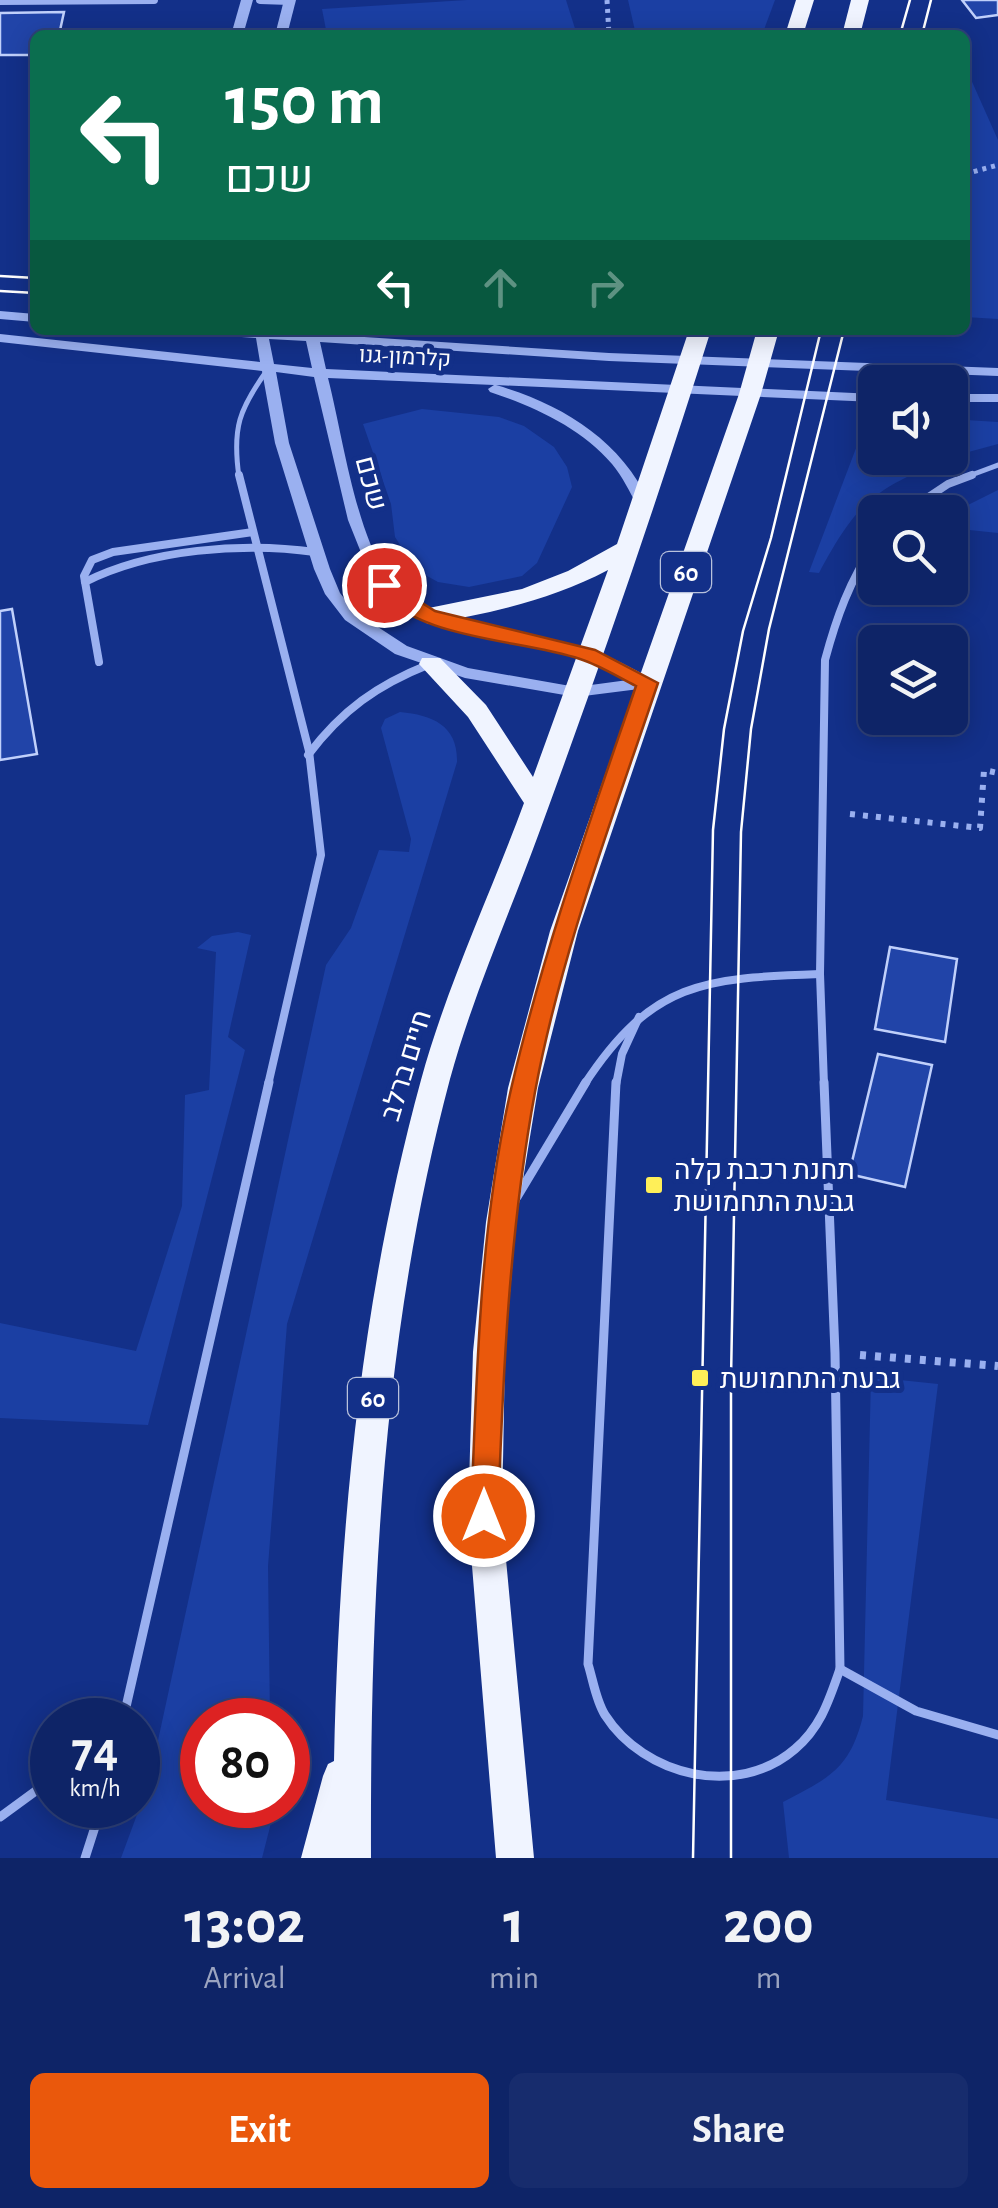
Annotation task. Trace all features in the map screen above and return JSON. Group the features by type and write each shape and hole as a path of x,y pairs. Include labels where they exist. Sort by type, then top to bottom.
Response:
{"highway":[{"path":"796,30 805,0"},
{"path":"851,30 860,0"},
{"name":"חיים ברלב","path":"352,1858 351,1726 370,1419 400,1222 437,1076 576,692 698,335"},
{"name":"60","path":"515,1858 484,1516 490,1352 501,1222 523,1088 564,931 750,394 767,335"},
{"path":"428,616 548,592 573,582 624,550"},
{"path":"431,664 478,711 536,803"},
{"path":"320,1858 351,1726"}],"street":[{"path":"0,1 154,0"},
{"path":"239,30 248,0"},
{"path":"260,0 290,0 282,30"},
{"path":"0,316 30,318"},
{"path":"262,335 278,428 316,552 333,594 350,616 375,636 431,664 576,692 647,683"},
{"name":"שכם","path":"311,335 365,546 384,585 403,604 428,616 588,654 647,683"},
{"name":"קלרמון-גנו","path":"325,335 690,361 998,372"},
{"name":"קלרמון-גנו","path":"0,338 319,373 858,397"},
{"path":"446,380 494,389 558,416 618,463 636,485 642,502"},
{"path":"968,398 998,398"}],"lane":[{"path":"128,1698 321,855 320,814 308,755 234,444 243,403 268,368"},
{"path":"932,495 998,464"},
{"path":"99,662 86,582 88,564 106,553 252,532"},
{"path":"86,582 115,567 256,546 316,552"},
{"path":"638,1017 622,1054 614,1094 588,1664 592,1693 607,1724 636,1753 672,1771 728,1774 771,1765 806,1744 830,1708 840,1669 835,1352 820,974 820,811 826,660 846,595 858,574"},
{"path":"308,755 350,703 384,682 431,664"},
{"path":"501,1222 590,1079 638,1017 656,1003 697,986 820,974"},
{"path":"840,1669 908,1708 972,1731 998,1735"},
{"path":"0,1816 30,1794"},
{"path":"85,1858 95,1828"}],"path":[{"path":"606,0 608,30"},
{"path":"970,173 998,165"},
{"path":"845,814 980,828 984,770 998,772"},
{"path":"855,1354 998,1366"}],"shaded area":[{"path":"467,0 566,0 575,30 326,30 322,9"},
{"path":"628,0 775,0 764,30 635,30"},
{"path":"970,77 998,140 998,319 970,317"},
{"path":"422,409 499,417 524,426 554,447 567,467 572,487 537,563 522,576 469,587 438,582 416,570 395,537 391,504 363,424"},
{"path":"968,420 998,422 998,444 968,452"},
{"path":"858,443 858,475 912,475 877,495 858,495 858,512 819,573 809,572"},
{"path":"998,490 998,533 968,530 968,505"},
{"path":"400,712 433,720 453,739 457,762 287,1324 268,1566 270,1698 180,1698 180,1828 270,1828 262,1858 121,1858 132,1828 160,1828 160,1731 326,965 351,928 379,850 409,852 411,839 381,728 385,719"},
{"path":"238,932 251,935 228,1037 245,1050 148,1425 0,1418 0,1323 136,1351 182,1206 185,1095 209,1090 216,952 197,948 212,936"},
{"path":"871,1377 938,1384 886,1800 998,1819 998,1858 789,1858 783,1802 835,1770 851,1748 863,1716"}],"building":[{"path":"962,0 998,0 998,15 976,18"},
{"path":"64,12 60,30 30,30 30,55 0,55 0,13"},
{"path":"12,609 37,754 0,760 0,611"},
{"path":"890,947 957,959 945,1042 875,1029"},
{"path":"878,1054 932,1065 905,1187 849,1174"}],"tram line":[{"path":"901,30 910,0"},
{"path":"923,30 931,0"},
{"path":"0,276 30,278"},
{"path":"0,291 30,293"},
{"path":"693,1858 713,830 724,729 743,631 771,538 820,335"},
{"path":"731,1858 731,1379 741,832 751,729 769,629 843,335"}],"place":[{"name":"תחנת רכבת קלה גבעת התחמושת","path":"654,1185"},
{"name":"גבעת התחמושת","path":"700,1378"}],"route":[{"path":"384,585 403,604 428,616 588,654 647,683 564,931 523,1088 501,1222 492,1320 484,1516"}]}
